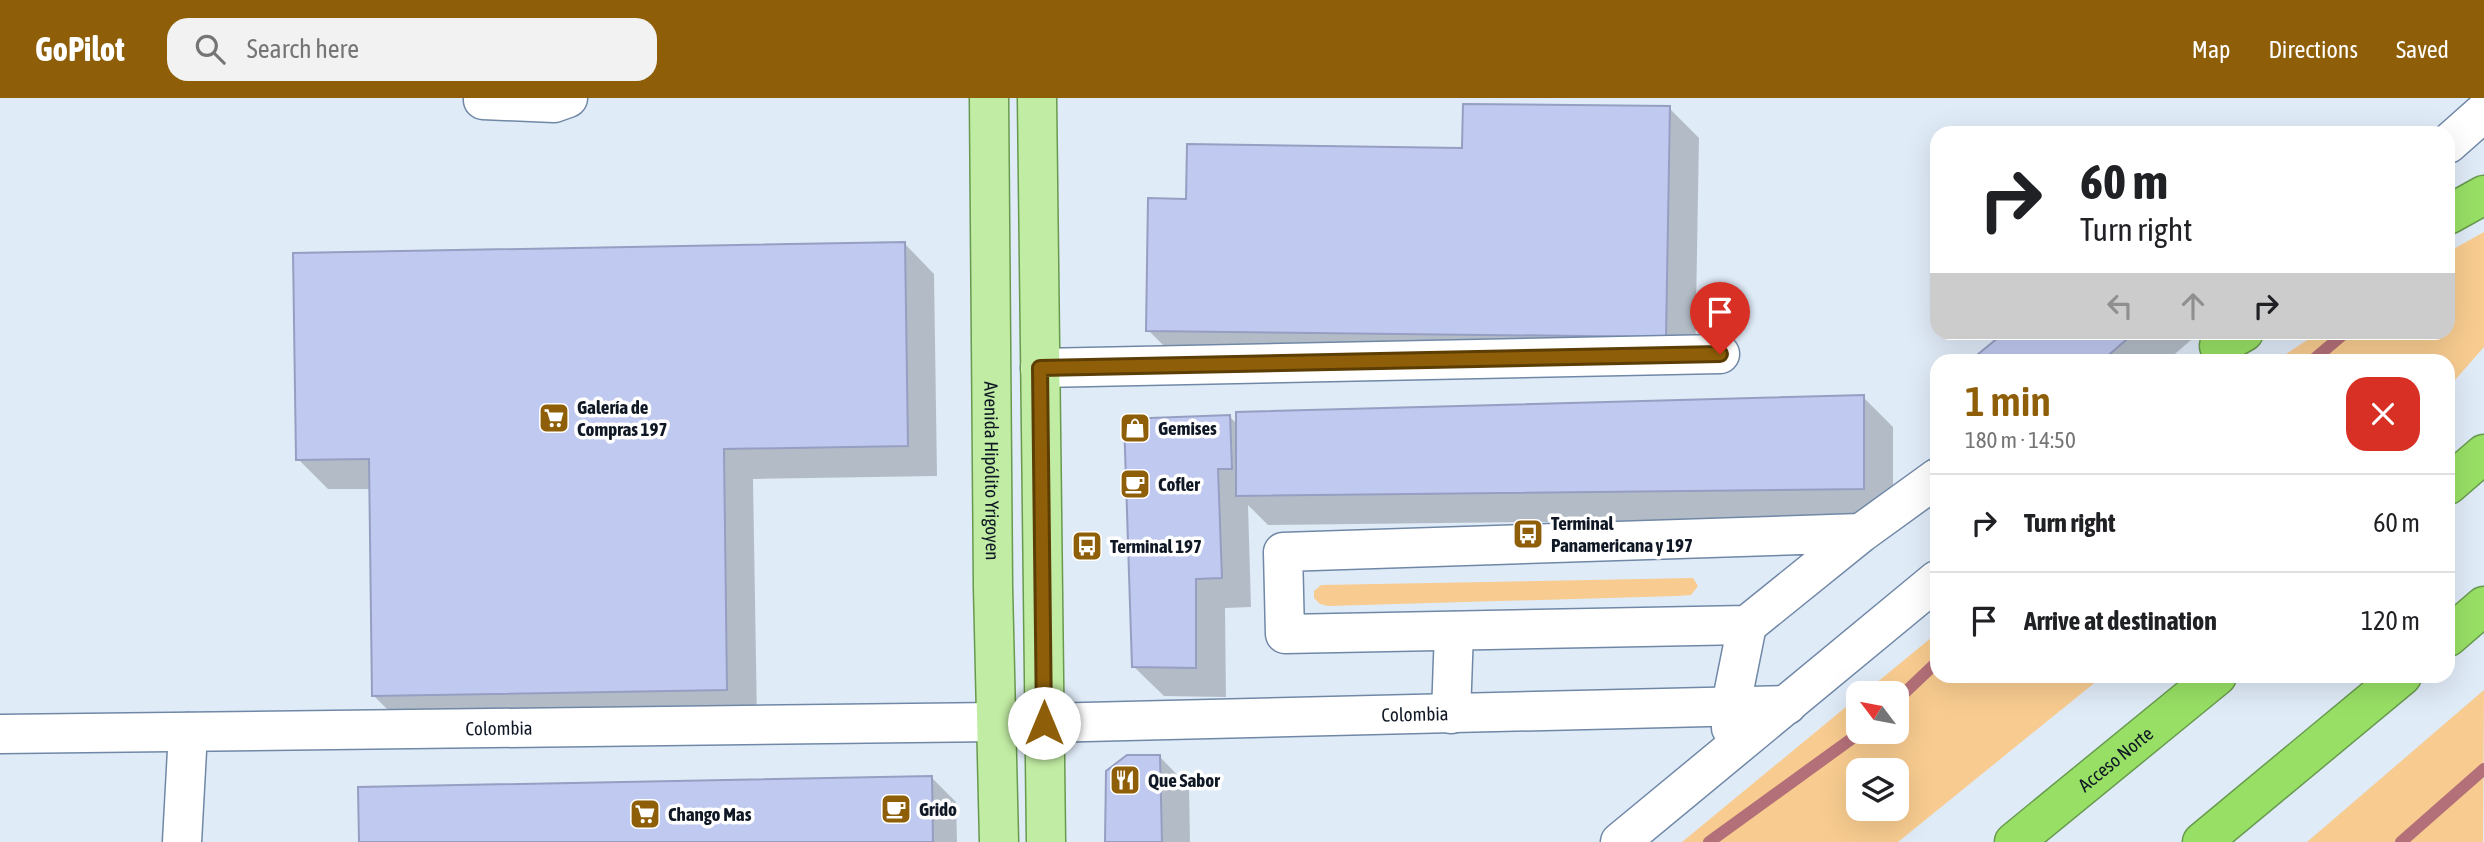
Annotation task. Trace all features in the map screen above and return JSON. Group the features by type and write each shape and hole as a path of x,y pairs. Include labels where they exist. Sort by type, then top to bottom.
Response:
{"highway":[{"path":"2455,211 2484,195"},
{"path":"2455,479 2484,454"},
{"path":"2455,631 2484,606"},
{"name":"Acceso Norte","path":"2014,842 2208,683"},
{"path":"2202,842 2394,683"}],"main road":[{"name":"Avenida Hipólito Yrigoyen","path":"989,98 993,587 999,842"},
{"path":"1037,98 1046,842"}],"street":[{"path":"484,100 554,103 568,98"},
{"path":"2455,138 2484,112"},
{"path":"1040,368 1720,354"},
{"path":"1861,533 1283,552 1285,634 1747,625 1861,533 1930,483"},
{"path":"1620,842 1930,586"},
{"path":"1730,751 1731,705 1747,625"},
{"path":"1451,713 1454,631"},
{"name":"Colombia","path":"1044,723 1787,705"},
{"name":"Colombia","path":"0,734 997,722"},
{"path":"182,842 188,732"}],"shaded area":[{"path":"2484,232 2484,347 2455,380 2455,354 2286,354 2307,340 2455,340 2455,248"},
{"path":"1693,578 1698,586 1691,595 1677,596 1328,606 1320,604 1314,598 1314,591 1321,585"},
{"path":"1930,639 1930,683 2094,683 1898,842 1682,842 1846,707 1846,744 1909,744 1909,681 1879,681"},
{"path":"2484,690 2483,842 2307,842"}],"building":[{"path":"1463,104 1670,106 1666,337 1146,331 1148,198 1186,199 1187,144 1462,148"},
{"path":"905,242 908,446 724,449 727,690 372,696 369,459 296,460 293,253"},
{"path":"1995,340 2126,340 2110,354 1978,354"},
{"path":"1864,395 1864,489 1236,496 1236,412"},
{"path":"1230,415 1232,469 1218,469 1222,578 1196,579 1196,668 1132,667 1124,419"},
{"path":"1127,755 1160,755 1162,842 1105,842 1106,771"},
{"name":"Chango Mas","path":"932,776 933,842 359,842 358,787"}],"waterway":[{"path":"2320,354 2337,340"},
{"path":"1909,689 1930,669"},
{"path":"1709,842 1846,743"},
{"path":"2401,842 2484,769"}],"place":[{"name":"Galería de Compras 197","path":"554,418"},
{"name":"Gemises","path":"1135,428"},
{"name":"Cofler","path":"1135,484"},
{"name":"Terminal Panamericana y 197","path":"1528,534"},
{"name":"Terminal 197","path":"1087,546"},
{"name":"Que Sabor","path":"1125,780"},
{"name":"Grido","path":"896,809"},
{"name":"Chango Mas","path":"645,814"}],"route":[{"path":"1044,723 1040,368 1720,354"}]}
